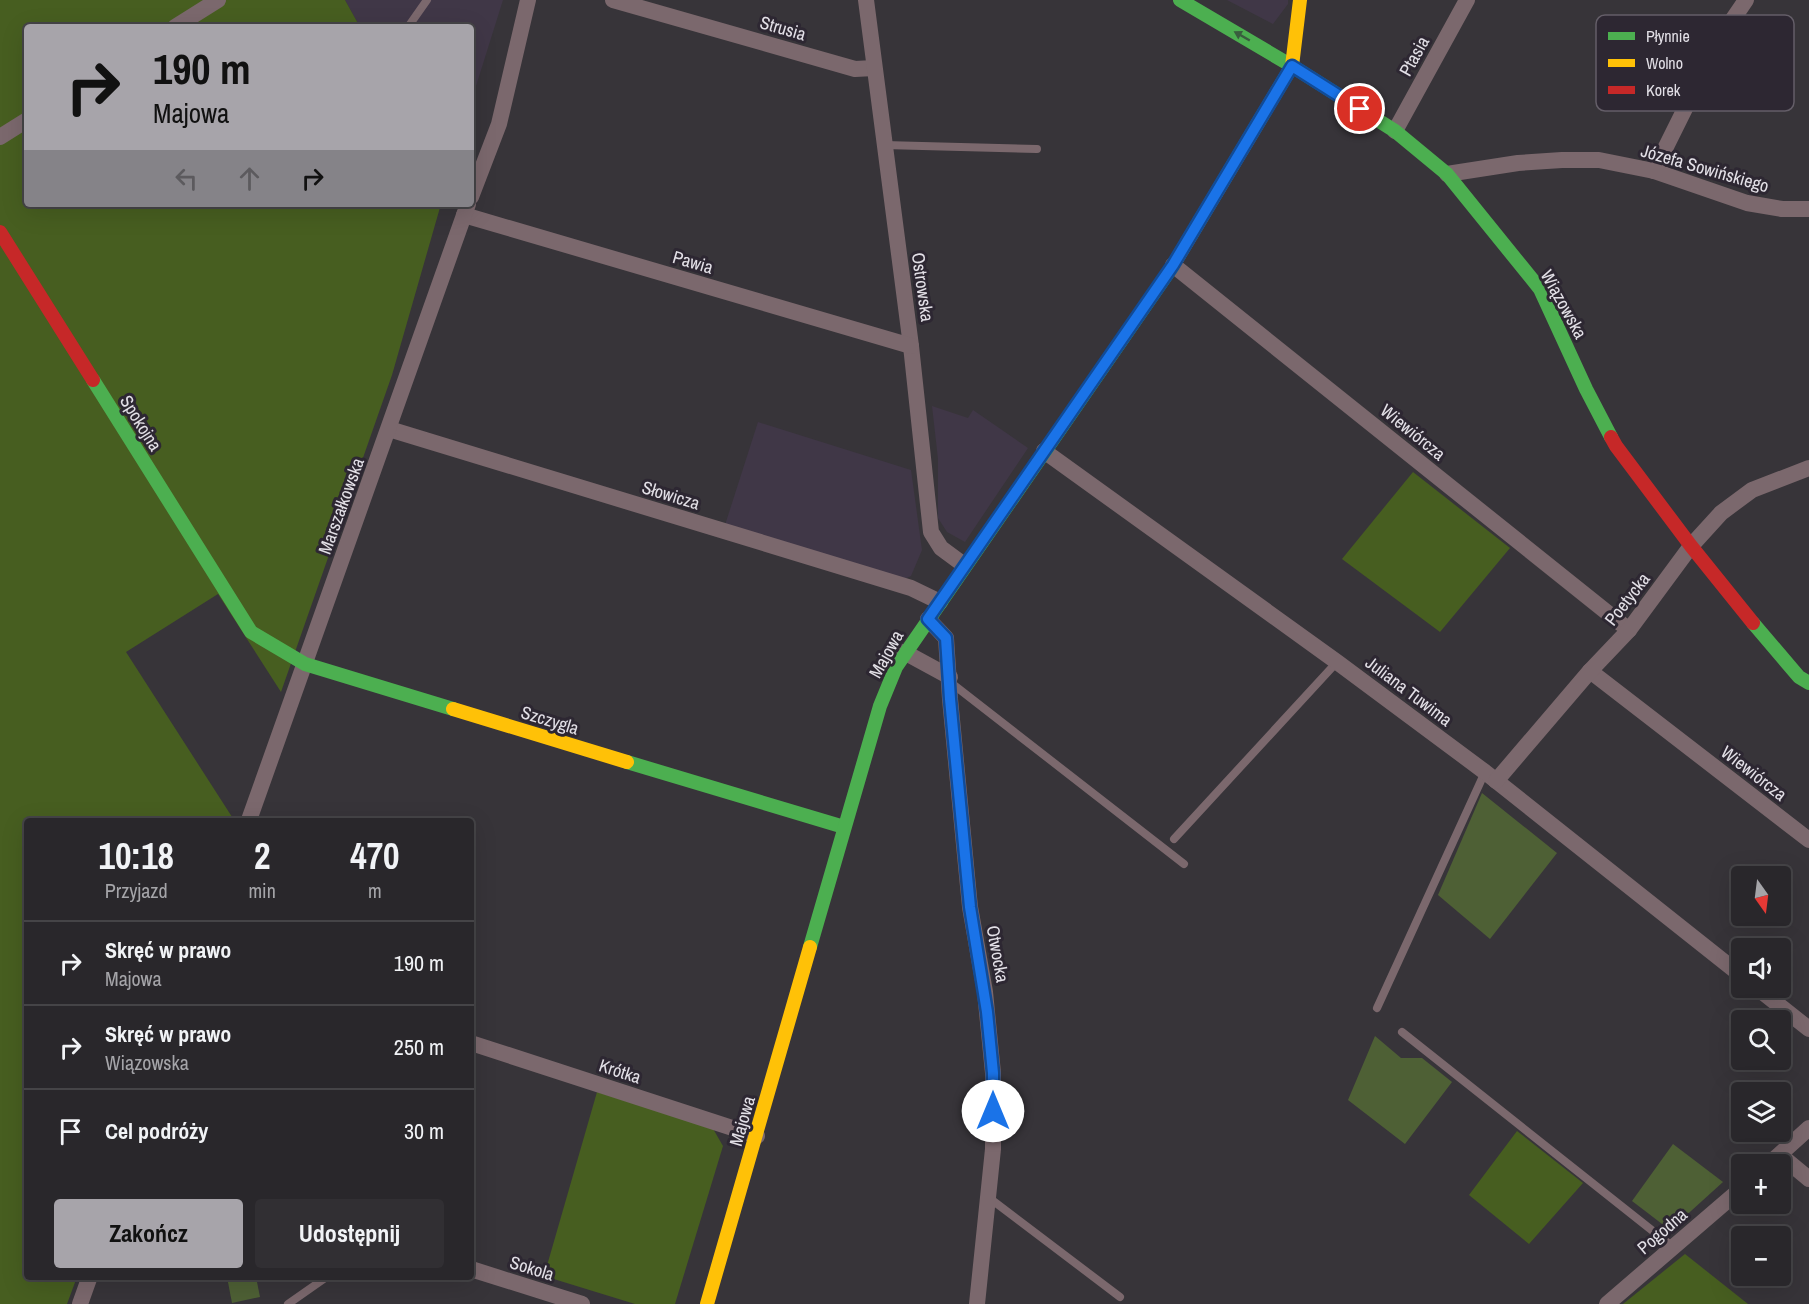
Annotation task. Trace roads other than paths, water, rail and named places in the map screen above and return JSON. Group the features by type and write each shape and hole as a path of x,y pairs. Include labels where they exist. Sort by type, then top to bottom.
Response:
{"street":[{"path":"180,24 218,0"},
{"path":"474,188 499,124 528,0"},
{"name":"Strusia","path":"614,0 855,69 873,68"},
{"name":"Ostrowska","path":"866,0 873,68 911,346 931,532 941,548 964,565"},
{"name":"Wiązowska","path":"1180,0 1292,66 1395,131 1447,174 1540,289 1586,389 1616,446 1773,648 1799,677 1809,683"},
{"name":"Majowa","path":"707,1304 757,1137 844,827 880,706 896,667 904,652 1173,265 1292,66 1300,0"},
{"name":"Ptasia","path":"1395,131 1467,0"},
{"path":"1736,15 1746,0"},
{"path":"1654,171 1684,111"},
{"path":"0,137 24,122"},
{"name":"Józefa Sowińskiego","path":"1447,174 1518,163 1562,159 1599,160 1654,171 1747,203 1782,209 1809,209"},
{"name":"Pawia","path":"466,209 911,346"},
{"name":"Marszałkowska","path":"250,818 466,209"},
{"name":"Spokojna","path":"0,232 251,632"},
{"name":"Wiewiórcza","path":"1173,265 1629,630"},
{"name":"Słowicza","path":"389,429 911,588 940,602"},
{"name":"Juliana Tuwima","path":"1044,451 1338,662 1491,777 1731,967"},
{"name":"Poetycka","path":"1491,777 1629,630 1692,546 1720,513 1752,490 1809,468"},
{"name":"Otwocka","path":"928,619 946,638 970,907 985,992 993,1073 993,1149 977,1304"},
{"name":"Szczygla","path":"251,632 305,664 844,827"},
{"path":"904,652 950,679"},
{"name":"Wiewiórcza","path":"1590,670 1809,840"},
{"path":"1769,998 1809,1029"},
{"name":"Krótka","path":"474,1044 757,1137"},
{"path":"1780,1154 1809,1128"},
{"path":"1791,1169 1809,1179"},
{"name":"Pogodna","path":"1607,1304 1731,1197"},
{"name":"Sokola","path":"474,1270 582,1304"},
{"path":"80,1304 89,1280"}],"lane":[{"path":"410,24 427,0"},
{"path":"884,145 1037,149"},
{"path":"1174,840 1338,662"},
{"path":"950,679 1184,864"},
{"path":"1377,1008 1491,777"},
{"path":"1402,1032 1673,1247"},
{"path":"988,1197 1120,1297"},
{"path":"288,1304 322,1280"}]}
